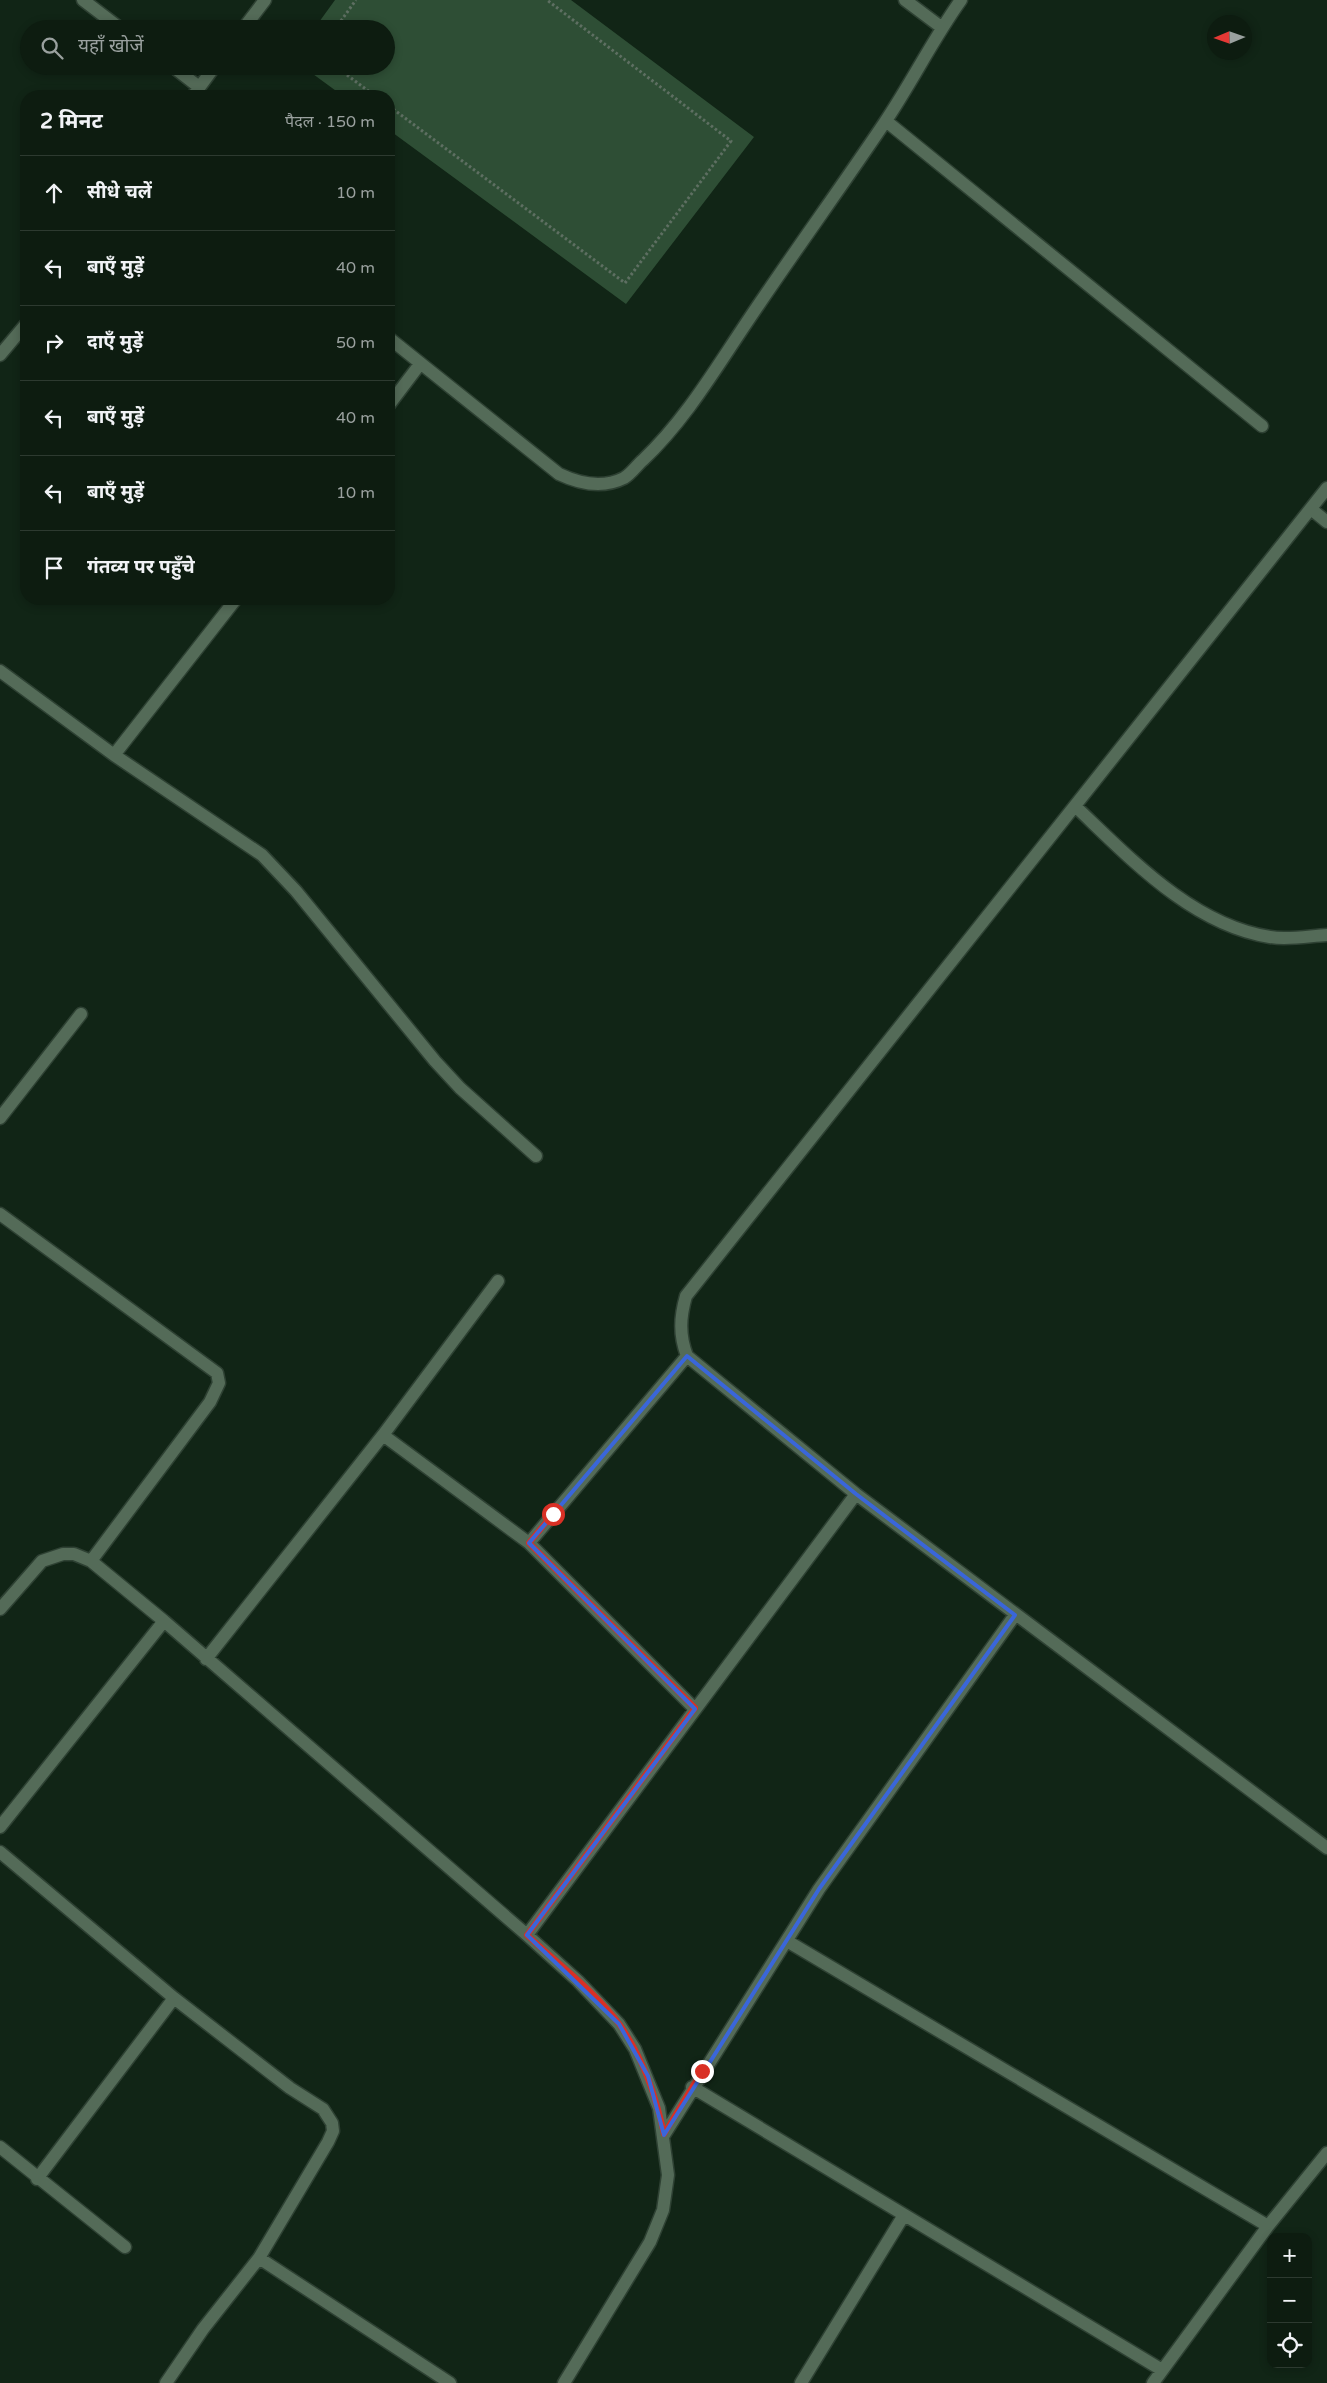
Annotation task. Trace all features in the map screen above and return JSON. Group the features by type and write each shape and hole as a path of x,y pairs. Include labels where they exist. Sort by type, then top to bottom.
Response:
{"street":[{"path":"83,0 110,20"},
{"path":"250,20 265,0"},
{"path":"905,0 941,27"},
{"path":"395,343 559,474 574,482 590,485 608,483 625,477 667,438 692,404 796,248 886,121 941,27 961,0"},
{"path":"181,75 195,90"},
{"path":"197,90 208,75"},
{"path":"886,121 1262,426"},
{"path":"0,354 20,331"},
{"path":"395,396 420,364"},
{"path":"1327,488 686,1296 681,1312 681,1340 686,1356 856,1494 1327,1848"},
{"path":"1311,508 1327,522"},
{"path":"114,755 231,605"},
{"path":"0,671 114,755 262,856 296,891 435,1061 460,1088 536,1156"},
{"path":"1075,806 1136,864 1202,913 1238,929 1271,938 1327,935"},
{"path":"0,1118 81,1014"},
{"path":"0,1214 217,1373 219,1383 210,1402 91,1561"},
{"path":"206,1659 383,1435 498,1281"},
{"path":"529,1543 686,1356"},
{"path":"383,1435 529,1543 695,1708"},
{"path":"527,1935 856,1494"},
{"path":"0,1609 42,1561 63,1554 74,1554 91,1561 164,1621 527,1935 578,1980 619,2024 635,2049 648,2076 658,2108 664,2134 668,2175 666,2194 650,2242 564,2383"},
{"path":"664,2134 692,2087 819,1890 1015,1615"},
{"path":"0,1828 164,1621"},
{"path":"0,1852 174,1998 290,2088 323,2109 332,2123 333,2131 328,2142 259,2258 208,2322 166,2383"},
{"path":"787,1941 1268,2226"},
{"path":"38,2179 174,1998"},
{"path":"692,2087 1162,2370"},
{"path":"0,2147 125,2247"},
{"path":"1152,2383 1268,2226 1327,2153"},
{"path":"801,2383 904,2215"},
{"path":"259,2258 392,2347 450,2383"}],"path":[{"path":"342,20 356,0"},
{"path":"395,110 625,283 731,141 547,0"},
{"path":"347,75 367,90"}],"highlighted area":[{"path":"687,1356 856,1494 1015,1615 819,1889 664,2135 648,2076 619,2024 527,1935 695,1709 529,1543"}],"green space":[{"path":"335,0 571,0 754,137 626,304 395,134 395,90 335,90 314,75 395,75 395,20 321,20"}],"route":[{"path":"553,1514 529,1543 695,1708 527,1935 578,1980 619,2024 635,2049 648,2076 664,2134 702,2071"}]}
